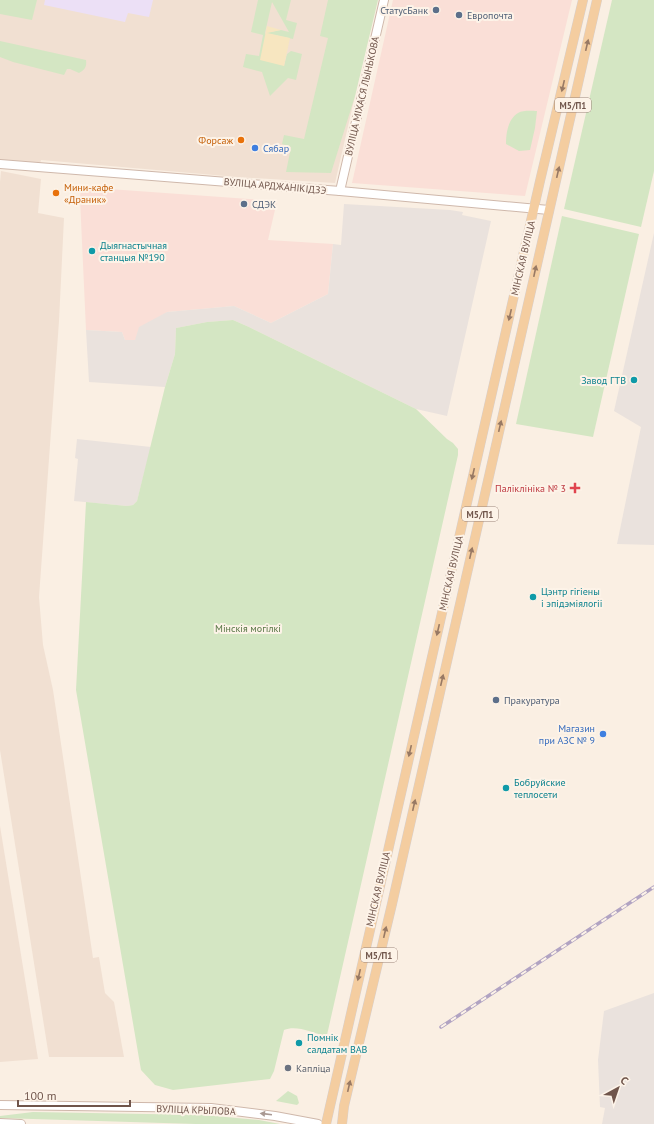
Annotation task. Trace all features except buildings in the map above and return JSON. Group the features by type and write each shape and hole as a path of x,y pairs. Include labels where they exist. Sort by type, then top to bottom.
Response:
{"main road":[{"name":"ВУЛІЦА МІХАСЯ ЛЫНЬКОВА","path":"340,191 384,0"},
{"name":"МІНСКАЯ ВУЛІЦА","path":"326,1124 534,208 583,0"},
{"name":"МІНСКАЯ ВУЛІЦА","path":"342,1124 344,1106 392,904 597,0"},
{"name":"ВУЛІЦА АРДЖАНІКІДЗЭ","path":"0,164 340,191 549,210"},
{"name":"ВУЛІЦА КРЫЛОВА","path":"0,1105 211,1108 275,1116 318,1124"},
{"path":"0,1123 21,1124"}],"shaded area":[{"path":"0,0 377,0 335,183 237,177 41,160 39,168 0,164"},
{"path":"45,0 153,0 149,17 128,13 125,22 44,5"},
{"path":"393,0 572,0 525,196 352,183"},
{"path":"1,171 41,179 38,213 64,218 59,321 39,597 43,645 53,690 93,958 99,957 105,993 114,1002 124,1057 49,1057 0,750"},
{"path":"81,187 277,201 268,240 333,244 328,294 271,323 234,306 167,312 135,340 125,340 122,332 86,330 80,198"},
{"path":"344,204 450,210 463,212 462,215 491,221 447,416 416,409 233,320 207,322 176,328 175,354 165,387 89,382 86,330 122,332 125,340 135,340 139,327 167,312 234,306 271,323 328,294 333,244 341,245"},
{"path":"654,233 654,545 617,544 641,427 614,411"},
{"path":"77,439 151,447 137,501 133,505 127,506 74,501 78,459 75,458"},
{"path":"0,826 38,1059 0,1062"},
{"path":"654,993 654,1124 602,1124 605,1108 600,1107 598,1060 604,1011"}],"green space":[{"path":"0,0 37,0 32,20 0,14"},
{"path":"258,0 291,0 286,20 297,23 293,39 265,33 284,66 287,54 291,51 302,54 296,80 288,78 270,96 262,72 243,67 246,54 259,56 263,35 251,32","holes":["272,2 289,32 281,30 265,33"]},
{"path":"328,0 378,0 355,96 331,173 286,172 291,147 282,144 284,135 304,139 328,38 320,36"},
{"path":"612,0 654,0 654,171 641,227 564,209"},
{"path":"0,41 86,60 86,66 83,71 79,73 67,69 64,75 13,62 0,57"},
{"path":"522,111 537,111 530,150 519,151 506,144 506,135 512,119"},
{"path":"562,216 639,234 593,437 516,424"},
{"name":"Мінскія могілкі","path":"233,320 416,409 453,443 458,449 458,455 327,1035 324,1036 294,1028 284,1030 274,1071 270,1079 173,1090 155,1085 141,1070 76,690 86,502 127,506 133,505 137,501 165,387 175,354 176,328 207,322"},
{"path":"288,1091 297,1096 299,1103 297,1105 276,1101"},
{"path":"33,1112 204,1115 259,1120 280,1124 196,1124 0,1118 0,1116"}],"sand":[{"path":"267,26 281,30 267,33 290,38 284,66 260,60"}],"railway":[{"path":"441,1027 654,887"}],"place":[{"name":"СтатусБанк","path":"436,10"},
{"name":"Европочта","path":"459,15"},
{"name":"Форсаж","path":"241,140"},
{"name":"Сябар","path":"255,148"},
{"name":"Мини-кафе «Драник»","path":"56,193"},
{"name":"СДЭК","path":"244,204"},
{"name":"Дыягнастычная станцыя №190","path":"92,251"},
{"name":"Завод ГТВ","path":"634,380"},
{"name":"Паліклініка № 3","path":"575,488"},
{"name":"Цэнтр гігіены і эпідэміялогіі","path":"533,597"},
{"name":"Пракуратура","path":"496,700"},
{"name":"Магазин при АЗС № 9","path":"603,734"},
{"name":"Бобруйские теплосети","path":"506,788"},
{"name":"Помнік салдатам ВАВ","path":"299,1043"},
{"name":"Капліца","path":"288,1068"}]}
